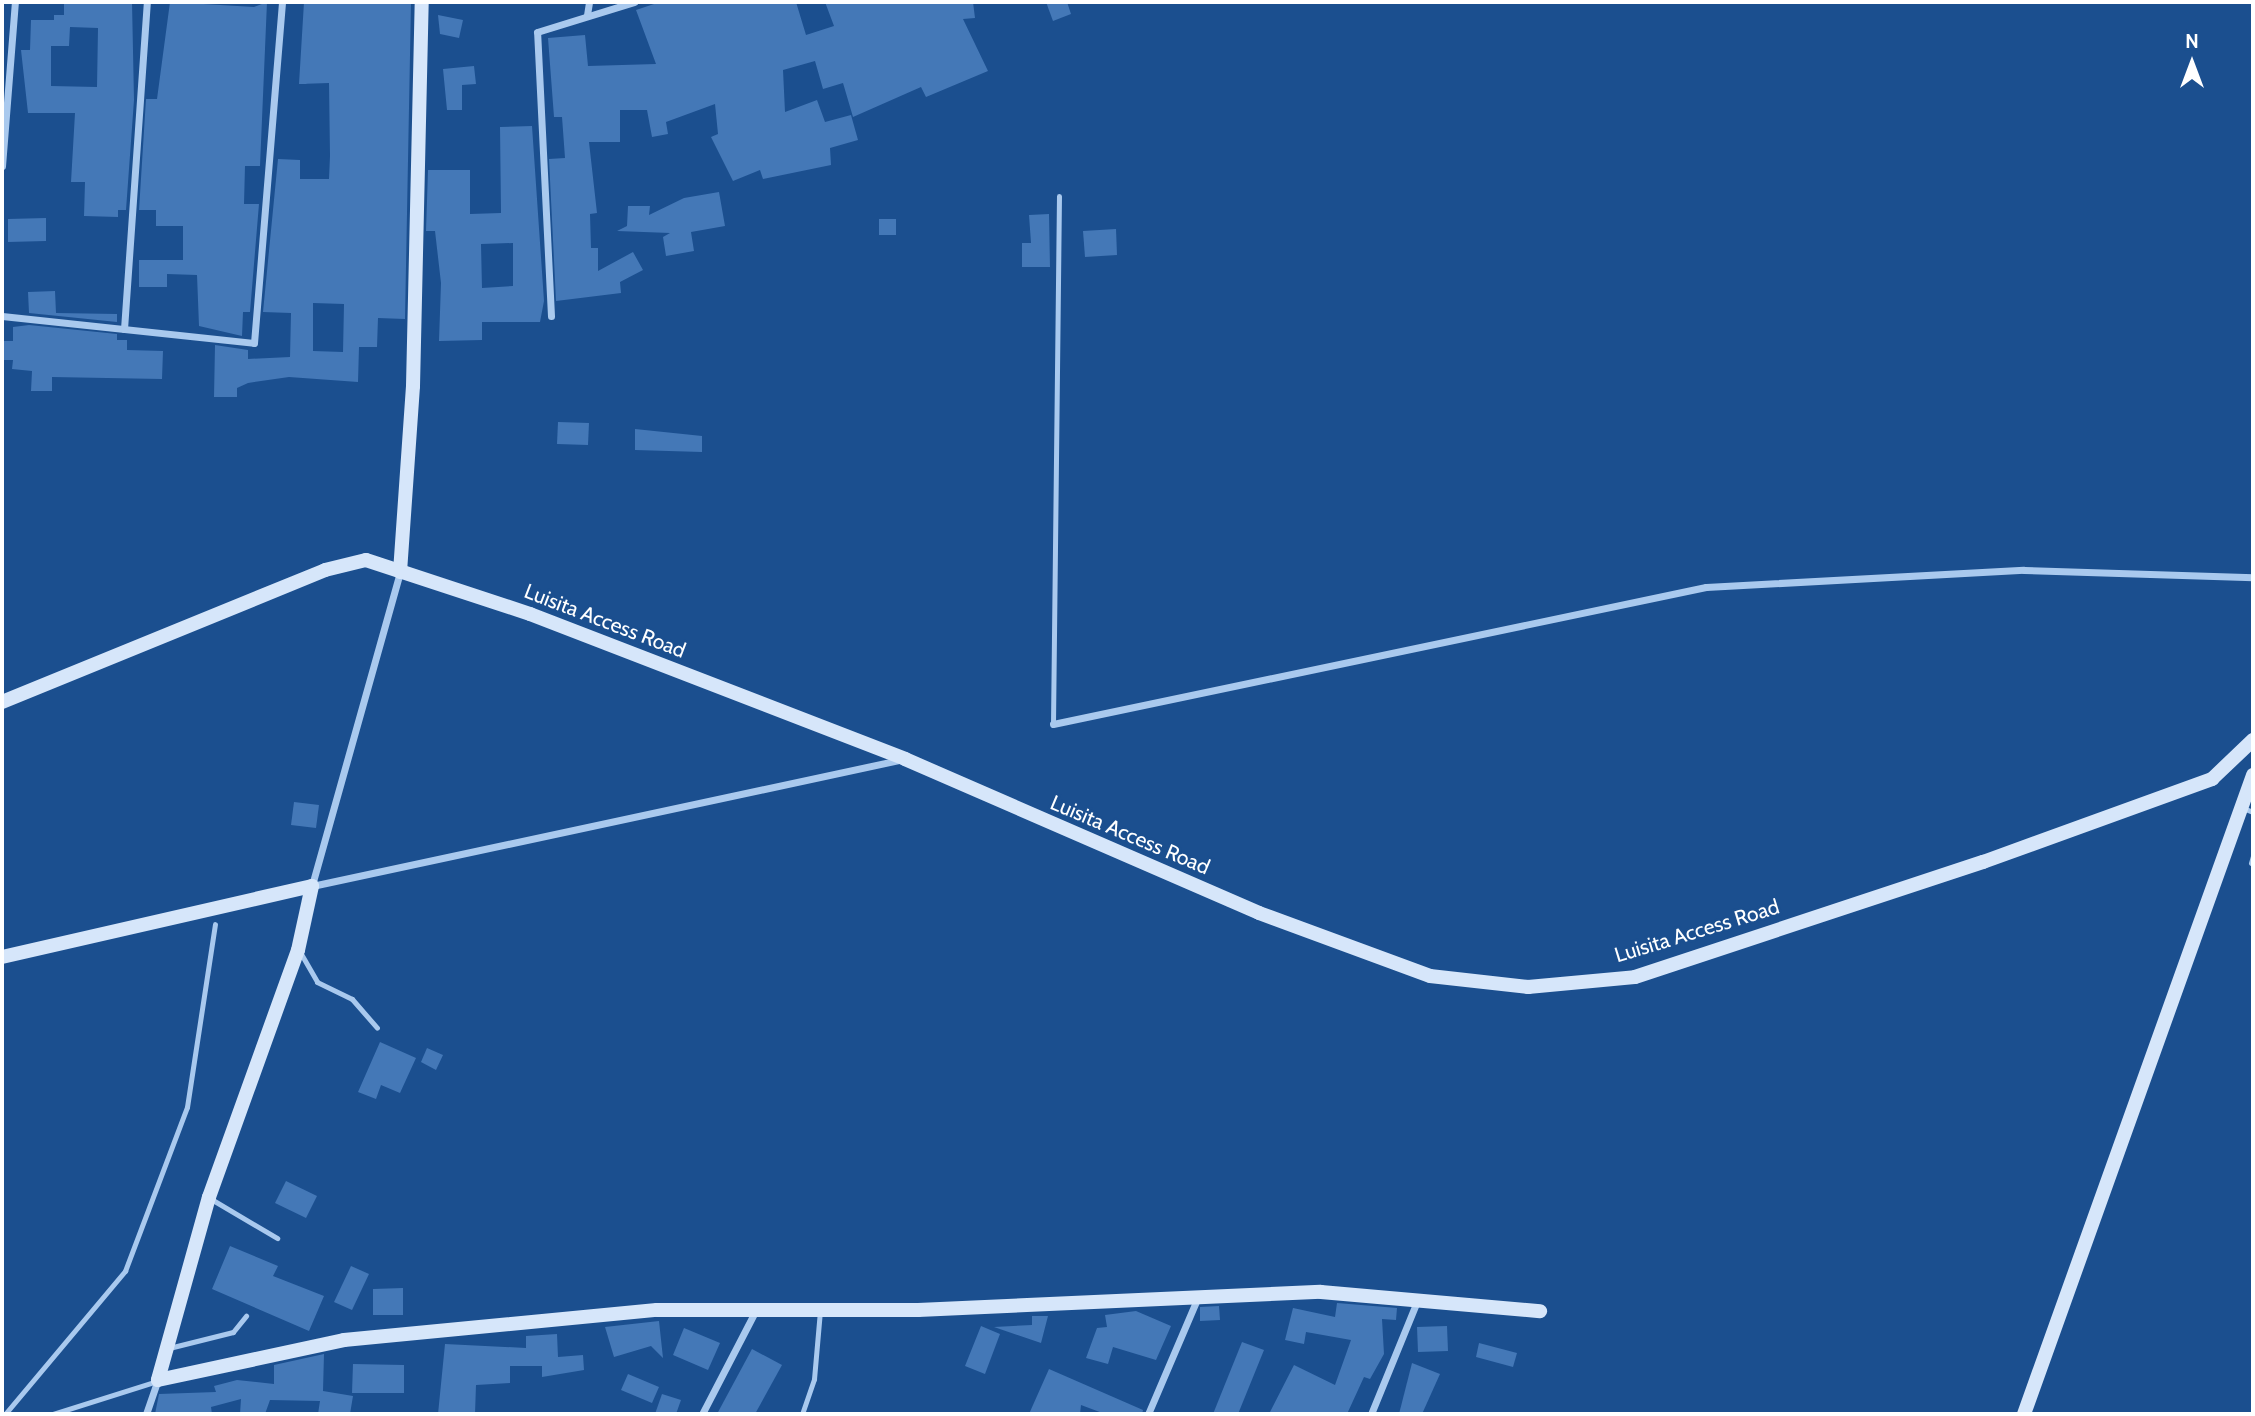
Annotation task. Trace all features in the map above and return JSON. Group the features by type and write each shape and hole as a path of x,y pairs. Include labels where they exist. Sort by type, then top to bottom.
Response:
{"street":[{"path":"2,166 15,2"},
{"path":"124,329 146,2"},
{"path":"2,316 254,343 282,2"},
{"path":"146,1414 169,1348 209,1197 298,950 312,886 400,572 413,386 422,2"},
{"path":"587,15 589,2"},
{"path":"551,316 537,32 634,2"},
{"name":"Luisita Access Road","path":"2,702 325,570 366,560 530,614 905,759 1272,918 1430,975 1528,987 1635,977 1983,862 2212,779 2253,740"},
{"path":"1053,724 1706,587 2024,570 2253,577"},
{"path":"2,957 312,886 905,759"},
{"path":"2024,1414 2247,809 2253,775"},
{"path":"158,1380 344,1340 431,1329 657,1310 820,1310 1321,1292 1419,1297 1540,1311"},
{"path":"1371,1414 1419,1297"},
{"path":"1148,1414 1197,1298"},
{"path":"702,1414 757,1310"}],"lane":[{"path":"1053,724 1059,195"},
{"path":"2251,863 2253,856"},
{"path":"5,1414 125,1270 187,1107 215,924"},
{"path":"298,950 317,982 352,999 377,1028"},
{"path":"209,1197 277,1238"},
{"path":"802,1414 814,1379 820,1310"},
{"path":"169,1348 233,1332 246,1316"},
{"path":"53,1414 158,1380"}],"building":[{"path":"64,2 132,2 134,100 126,210 118,210 118,217 84,216 85,182 71,182 75,113 28,113 21,50 30,50 31,20 54,20 54,15 64,15","holes":["70,27 98,28 97,87 51,86 51,46 69,46"]},
{"path":"170,2 254,7 267,2 260,166 245,166 244,204 259,204 250,312 243,312 242,336 199,326 197,275 167,274 167,287 139,287 139,260 183,260 183,226 156,226 156,210 139,210 146,99 157,99"},
{"path":"304,2 411,2 405,319 378,318 377,347 359,347 358,382 289,377 248,383 237,388 237,397 214,397 215,345 248,350 248,359 290,357 291,313 263,312 278,159 300,160 300,179 329,179 330,156 329,83 299,84","holes":["313,303 344,304 343,352 313,351"]},
{"path":"660,2 796,2 806,35 834,26 825,2 973,2 975,18 963,19 988,71 926,97 921,87 853,117 843,83 823,89 815,61 783,70 785,112 817,100 825,122 851,115 858,140 830,148 831,165 763,179 760,170 733,181 711,137 718,134 715,104 666,122 668,134 652,137 647,110 620,110 620,142 589,142 597,213 590,214 591,248 598,248 598,271 633,252 643,270 620,282 621,293 556,301 549,159 565,158 562,117 554,117 548,38 585,35 588,66 656,64 636,10"},
{"path":"1046,2 1067,2 1071,14 1053,21"},
{"path":"438,15 463,20 459,38 440,34"},
{"path":"474,66 476,84 462,85 462,110 447,110 443,69"},
{"path":"532,126 544,301 540,322 482,322 482,340 439,341 441,283 435,231 426,231 428,170 470,170 470,214 501,213 500,127","holes":["513,243 513,286 482,288 481,244"]},
{"path":"719,192 725,226 691,232 694,251 666,256 663,237 670,233 617,231 627,226 628,206 650,206 649,215 684,198"},
{"path":"1049,214 1050,267 1022,267 1022,243 1031,243 1029,215"},
{"path":"46,218 46,241 8,242 8,219"},
{"path":"879,219 896,219 896,235 879,235"},
{"path":"1116,229 1117,255 1085,257 1083,231"},
{"path":"55,291 56,313 117,314 117,322 29,313 28,292"},
{"path":"29,325 117,334 117,340 127,340 127,350 163,351 162,379 52,377 52,391 31,391 32,371 12,369 13,360 2,360 2,341 13,341 13,327"},
{"path":"558,422 589,423 588,445 557,444"},
{"path":"635,429 702,436 702,452 635,450"},
{"path":"294,802 319,805 316,828 291,825"},
{"path":"380,1042 416,1058 400,1093 381,1085 376,1099 358,1092"},
{"path":"427,1048 443,1055 436,1070 421,1062"},
{"path":"286,1181 317,1196 306,1218 275,1203"},
{"path":"230,1246 278,1266 273,1276 324,1296 309,1331 212,1289"},
{"path":"351,1266 369,1274 352,1310 334,1302"},
{"path":"403,1288 403,1315 373,1315 373,1289"},
{"path":"1337,1303 1397,1308 1396,1320 1382,1319 1384,1354 1370,1379 1364,1377 1347,1414 1269,1414 1294,1365 1335,1385 1351,1340 1306,1332 1304,1344 1285,1340 1293,1308 1335,1317"},
{"path":"1219,1306 1220,1320 1200,1321 1200,1307"},
{"path":"1136,1311 1171,1326 1156,1360 1113,1347 1108,1364 1086,1358 1097,1328 1107,1327 1105,1315"},
{"path":"1032,1316 1048,1316 1041,1343 994,1327 1032,1325"},
{"path":"659,1321 663,1358 651,1346 614,1357 605,1327"},
{"path":"981,1326 1000,1334 985,1374 965,1366"},
{"path":"1447,1326 1448,1351 1418,1352 1417,1327"},
{"path":"684,1328 720,1343 708,1370 673,1355"},
{"path":"557,1334 558,1357 583,1355 584,1370 542,1377 542,1366 510,1366 510,1383 476,1385 475,1414 438,1414 445,1344 526,1348 526,1336"},
{"path":"1242,1342 1264,1350 1238,1414 1213,1414"},
{"path":"1479,1343 1517,1353 1513,1367 1476,1357"},
{"path":"752,1349 782,1365 755,1414 717,1414"},
{"path":"324,1354 323,1391 353,1396 350,1414 318,1414 320,1401 270,1400 265,1414 240,1414 241,1399 211,1407 212,1414 155,1414 159,1394 216,1392 214,1386 237,1380 274,1384 274,1365"},
{"path":"1412,1363 1440,1374 1422,1414 1399,1414"},
{"path":"353,1364 404,1365 404,1393 352,1393"},
{"path":"1049,1369 1143,1410 1142,1414 1105,1414 1081,1405 1080,1414 1029,1414"},
{"path":"628,1374 659,1387 652,1403 621,1390"},
{"path":"662,1394 681,1400 676,1414 655,1414"}]}
